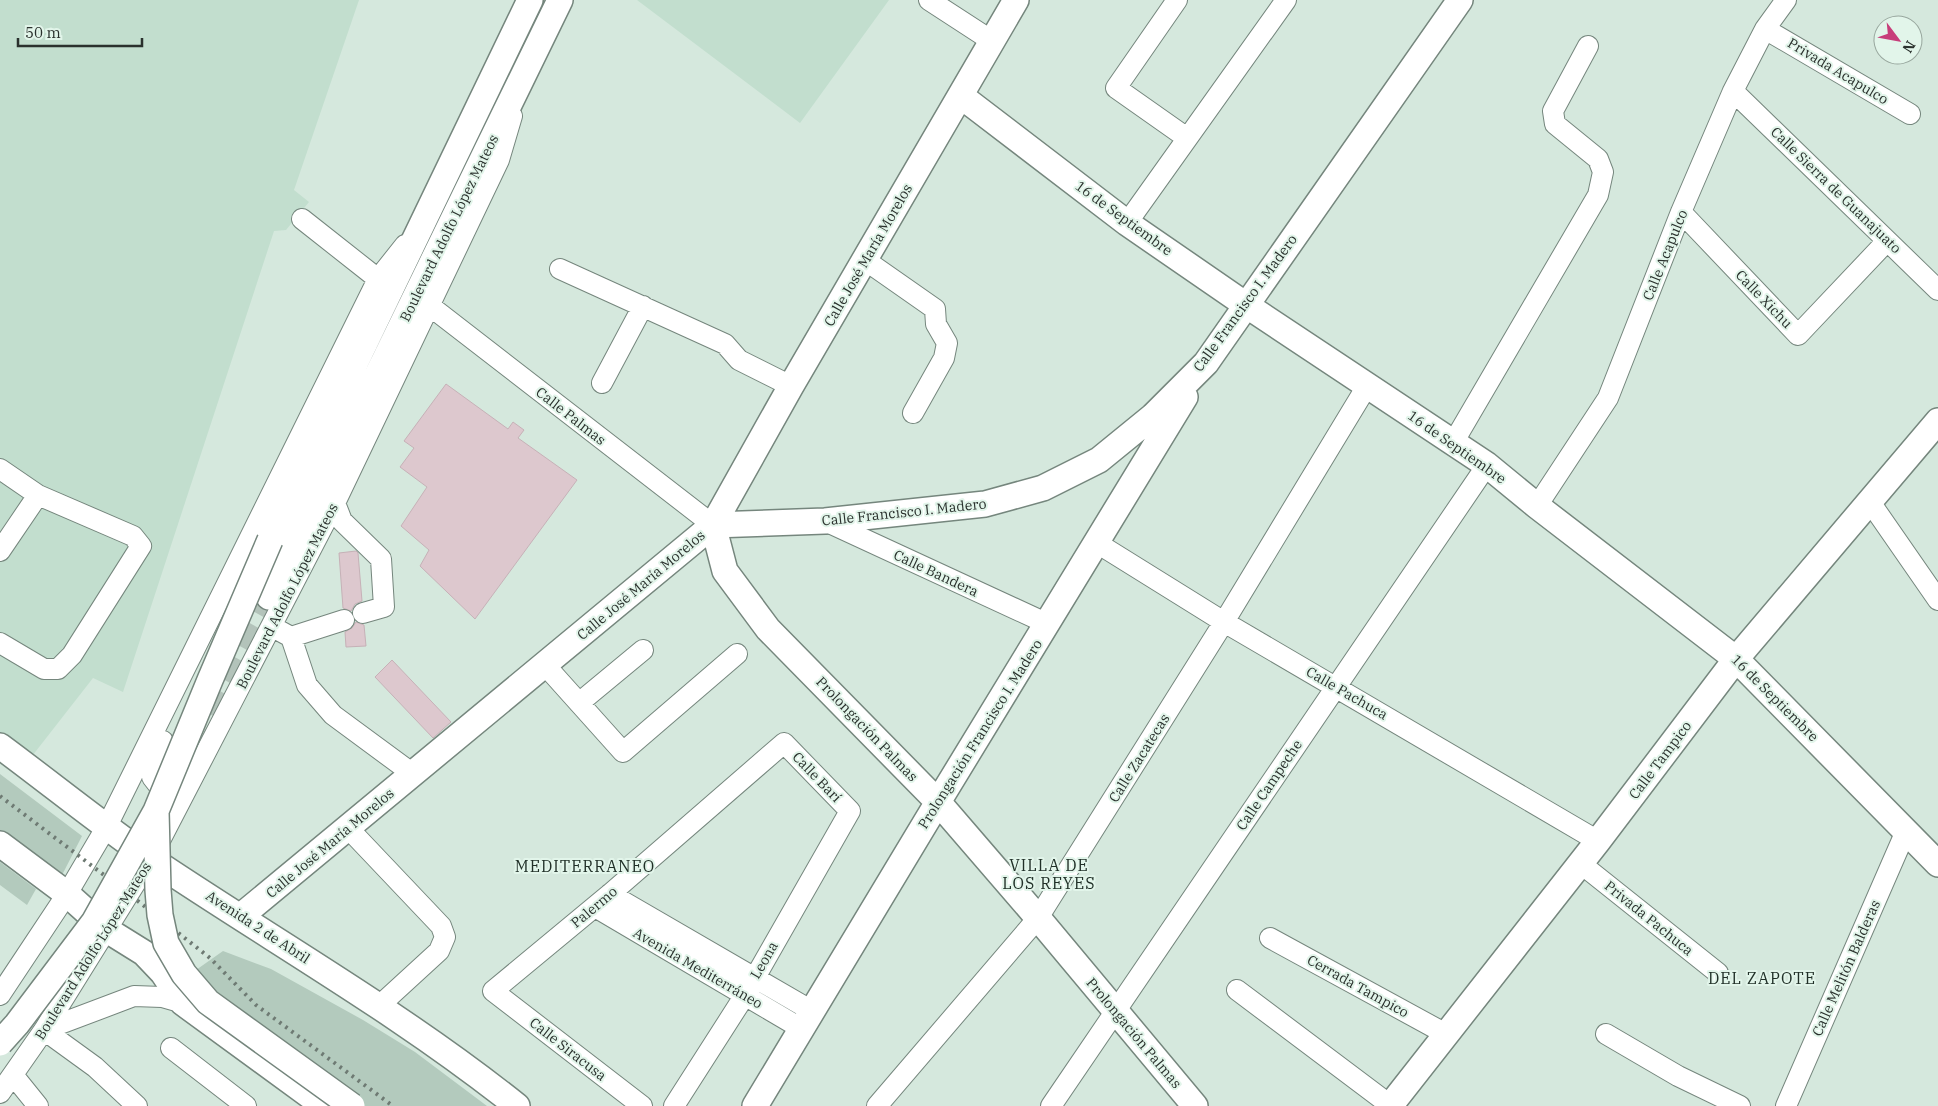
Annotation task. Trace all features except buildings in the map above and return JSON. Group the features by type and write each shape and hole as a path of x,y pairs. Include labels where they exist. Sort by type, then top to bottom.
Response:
{"main road":[{"name":"Boulevard Adolfo López Mateos","path":"0,1044 94,922 156,811 270,540 530,0"},
{"name":"Boulevard Adolfo López Mateos","path":"269,597 560,0"},
{"name":"Calle José María Morelos","path":"241,916 713,526 791,386 1016,0"},
{"name":"Calle Francisco I. Madero","path":"713,526 825,521 985,504 1044,488 1099,460 1153,416 1206,363 1460,0"},
{"name":"16 de Septiembre","path":"961,96 1127,223 1246,305 1487,465 1537,506 1736,659 1938,864"},
{"name":"Prolongación Francisco I. Madero","path":"756,1106 938,802 1206,363"},
{"name":"Calle Tampico","path":"1390,1106 1598,841 1736,659 1938,420"},
{"name":"Prolongación Palmas","path":"713,526 725,571 768,629 938,802 1195,1106"},
{"name":"Avenida 2 de Abril","path":"0,746 151,858 379,1006 478,1075 517,1106"},
{"path":"156,811 160,915 166,943 184,974 208,1002 352,1106"},
{"path":"0,844 67,894 107,930 144,953 163,973 184,1003 324,1106"}],"street":[{"path":"929,0 992,41"},
{"path":"1177,0 1116,88 1187,138"},
{"path":"1127,223 1286,0"},
{"name":"Calle Acapulco","path":"1537,506 1608,398 1682,212 1733,91 1765,29 1786,0"},
{"name":"Privada Acapulco","path":"1765,29 1910,114"},
{"path":"1453,442 1598,194 1603,172 1598,159 1555,124 1553,111 1588,46"},
{"name":"Boulevard Adolfo López Mateos","path":"0,1093 44,1030 151,858 335,503 499,160 525,74"},
{"name":"Calle Sierra de Guanajuato","path":"1733,91 1938,290"},
{"name":"Calle Xichu","path":"1682,212 1798,335 1887,241"},
{"path":"302,219 378,279"},
{"name":"Boulevard Adolfo López Mateos","path":"0,995 67,894 107,826 378,279 422,224"},
{"path":"865,260 935,309 936,324 947,343 944,358 914,413"},
{"path":"560,269 725,344 739,360 791,386"},
{"name":"Calle Palmas","path":"430,306 713,526"},
{"path":"602,383 643,306"},
{"name":"Calle Zacatecas","path":"877,1106 1038,918 1224,622 1367,386"},
{"name":"Calle Campeche","path":"1051,1106 1487,465"},
{"path":"0,469 38,495 133,536 141,546 72,655 58,669 44,669 0,643"},
{"path":"0,551 38,495"},
{"path":"1870,502 1938,600"},
{"path":"335,503 342,522 381,559 384,606 363,613"},
{"name":"Calle Bandera","path":"825,521 1048,624"},
{"name":"Calle Pachuca","path":"1097,543 1224,622 1598,841"},
{"path":"271,627 291,637 344,620"},
{"path":"206,627 208,650 154,759 152,768 154,782 168,790 171,788 179,782 192,756 214,737"},
{"path":"291,637 307,685 333,715 413,774"},
{"path":"579,703 643,650"},
{"path":"545,665 623,752 738,654"},
{"name":"Calle Barí","path":"784,743 850,811"},
{"name":"Palermo","path":"493,991 595,907 784,743"},
{"name":"Leona","path":"674,1106 749,986 850,811"},
{"path":"348,828 441,926 445,937 440,951 379,1006"},
{"name":"Calle Melitón Balderas","path":"1786,1106 1906,830"},
{"name":"Privada Pachuca","path":"1580,863 1718,973"},
{"name":"Avenida Mediterráneo","path":"610,894 749,986 807,1020"},
{"name":"Avenida Mediterráneo","path":"595,907 749,986"},
{"name":"Cerrada Tampico","path":"1270,938 1446,1034"},
{"path":"1237,990 1390,1106"},
{"name":"Calle Siracusa","path":"493,991 642,1106"},
{"path":"44,1030 134,996 162,997 184,1003"},
{"path":"44,1030 95,1068 137,1106"},
{"path":"1606,1034 1678,1076 1740,1106"},
{"path":"171,1048 246,1106"},
{"path":"13,1075 38,1106"}],"shaded area":[{"path":"0,0 359,0 294,190 309,202 286,230 274,231 123,692 93,678 29,760 0,741"},
{"path":"637,0 889,0 800,123"},
{"path":"0,774 82,836 60,879 0,834"},
{"path":"0,862 36,889 27,905 0,885"},
{"path":"223,951 271,969 363,1020 415,1052 487,1106 359,1106 213,993 196,970"}],"tunnel":[{"path":"206,712 269,597"}],"railway":[{"path":"0,796 210,958 256,1005 393,1106"}],"district":[{"name":"MEDITERRANEO","path":"585,866"},
{"name":"VILLA DE LOS REYES","path":"1049,874"},
{"name":"DEL ZAPOTE","path":"1762,978"}]}
